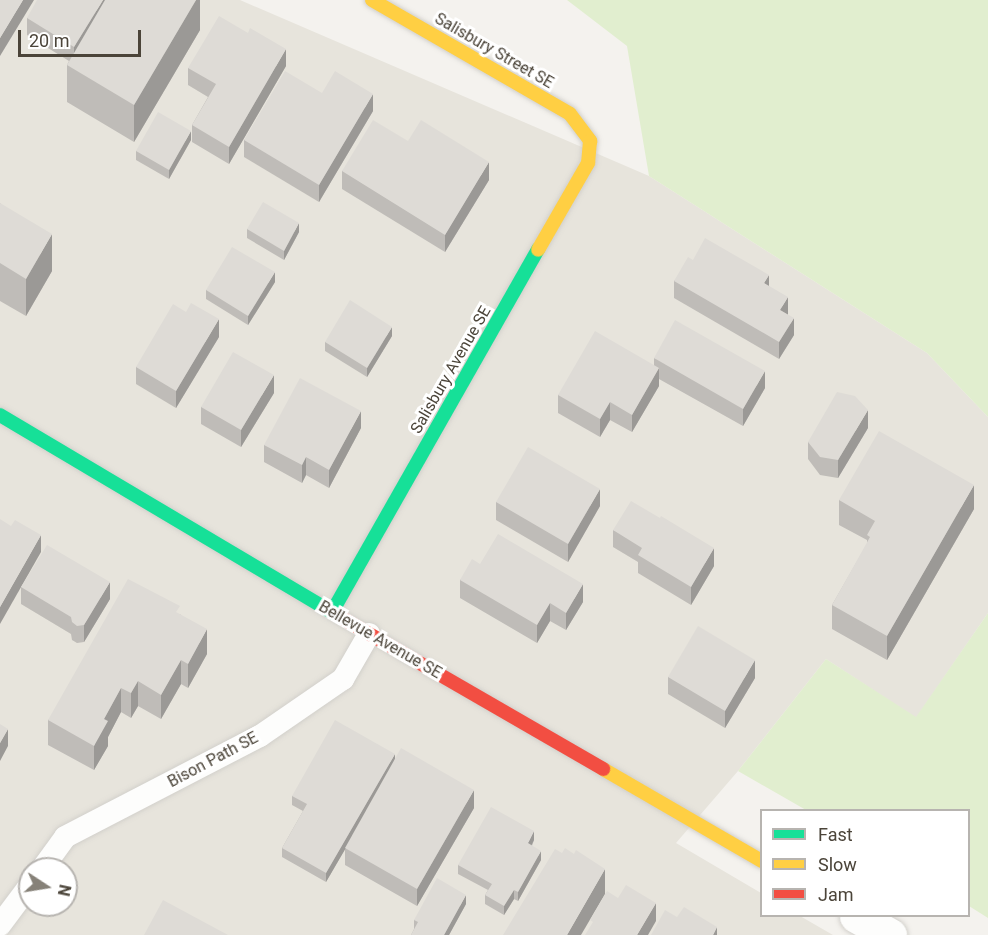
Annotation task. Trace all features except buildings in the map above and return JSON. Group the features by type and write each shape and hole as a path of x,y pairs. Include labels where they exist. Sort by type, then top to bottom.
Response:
{"street":[{"name":"Salisbury Street SE","path":"372,0 570,114 590,141"},
{"name":"Salisbury Avenue SE","path":"332,612 588,163 590,141"},
{"name":"Bellevue Avenue SE","path":"0,415 369,634 760,860"},
{"path":"859,917 890,935"}],"lane":[{"name":"Bison Path SE","path":"51,857 65,837 260,736 343,679 369,634"},
{"path":"0,925 18,901"}],"shaded area":[{"path":"0,0 240,0 649,176 927,353 988,417 988,613 916,718 826,659 738,771 676,843 760,892 760,917 802,917 833,935 0,935"}],"green space":[{"path":"567,0 988,0 988,417 927,353 649,176 627,46"},
{"path":"988,613 988,918 970,907 970,809 804,809 738,771 826,659 916,717"}],"traffic: fast":[{"path":"332,612 538,250"},
{"path":"0,415 340,617"}],"traffic: slow":[{"path":"372,0 570,114 590,141 588,163 538,250"},
{"path":"603,769 760,860"}],"traffic: jam":[{"path":"340,617 603,769"}]}
